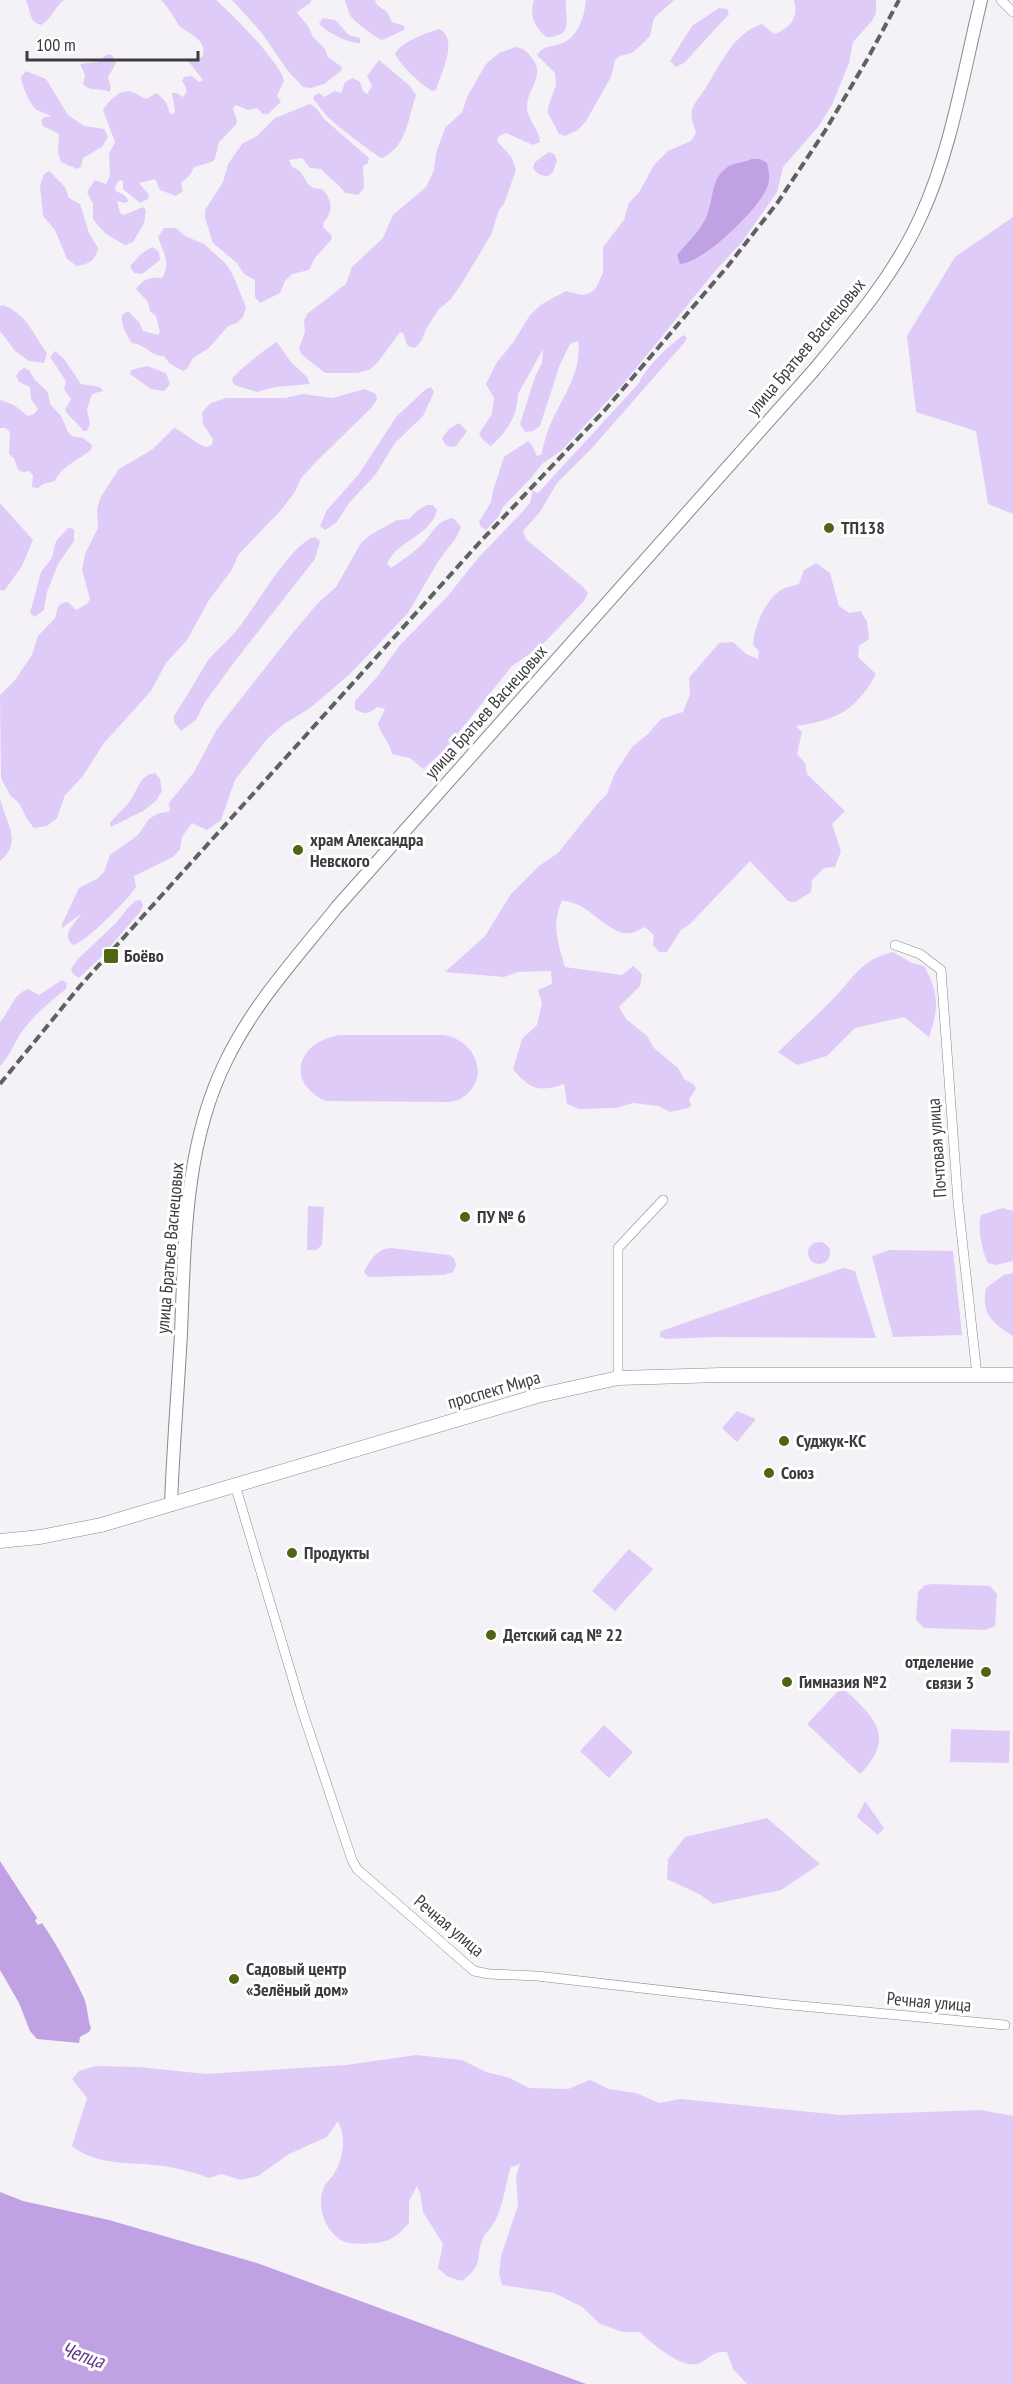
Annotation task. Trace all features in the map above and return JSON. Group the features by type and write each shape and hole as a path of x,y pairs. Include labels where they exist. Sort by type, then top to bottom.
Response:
{"main road":[{"name":"улица Братьев Васнецовых","path":"171,1505 186,1222 192,1169 209,1103 226,1060 284,969 814,370 867,306 905,247 933,187 950,133 981,0"},
{"name":"проспект Мира","path":"0,1541 40,1537 100,1525 537,1396 618,1378 721,1375 1013,1376"}],"street":[{"path":"1001,0 1013,12"},
{"name":"Почтовая улица","path":"895,945 920,954 941,970 958,1202 977,1375"},
{"path":"618,1378 618,1248 663,1200"},
{"name":"Речная улица","path":"235,1485 302,1710 351,1860 357,1869 474,1971 489,1974 537,1976 792,2006 1005,2025"}],"shaded area":[{"path":"26,0 64,0 41,25 32,18"},
{"path":"161,0 216,0 255,39 281,73 284,81 277,96 281,102 268,114 263,114 257,108 248,110 236,105 233,108 236,125 219,142 215,159 194,167 190,175 181,183 183,191 176,196 160,190 155,179 139,183 149,195 148,199 140,203 123,189 123,181 119,180 115,187 116,191 129,201 125,203 117,201 120,213 124,215 143,207 146,210 144,223 133,242 125,245 106,234 95,222 93,204 87,192 95,180 106,184 110,176 109,154 115,142 103,110 115,96 128,91 146,99 157,93 166,102 170,114 173,114 175,111 172,93 183,97 185,95 186,89 182,81 184,77 192,76 199,82 203,80 188,61 202,57 200,41 178,24"},
{"path":"232,0 312,0 297,13 308,26 313,37 325,49 328,57 342,67 341,71 324,84 311,88 303,87 288,71 261,32"},
{"path":"345,0 375,0 377,5 387,12 392,22 404,26 404,30 382,40 379,39 352,18"},
{"path":"534,0 566,0 566,25 562,34 546,37 538,29 532,16"},
{"path":"586,0 674,0 654,18 650,36 632,53 615,60 611,77 586,121 578,130 565,136 559,134 548,113 556,85 555,73 537,55 544,48 564,42 575,33 584,14"},
{"path":"794,0 876,0 876,13 872,21 853,42 849,63 832,105 818,127 783,167 777,192 742,242 716,270 624,383 562,450 542,464 503,507 498,517 486,530 479,522 491,502 504,457 528,441 537,456 542,454 550,426 575,373 579,352 578,341 570,344 559,367 540,426 533,431 525,432 520,424 535,377 542,363 543,349 518,394 516,409 510,423 491,446 479,434 492,414 494,398 486,384 497,362 512,344 530,315 542,304 566,291 582,295 596,288 603,273 603,247 624,220 629,203 640,191 654,165 668,151 691,141 696,133 692,122 693,107 729,50 744,34 762,24 774,34 789,26 795,12"},
{"path":"719,8 727,9 729,14 684,63 676,67 670,61 692,26"},
{"path":"323,18 335,20 349,35 360,38 360,43 344,39 326,30 319,23"},
{"path":"439,29 448,41 447,58 436,90 432,91 402,65 395,54 409,41"},
{"path":"515,47 528,53 537,70 527,107 540,142 533,145 506,133 499,136 497,141 512,158 516,170 491,235 462,283 451,299 439,309 415,348 407,345 403,333 400,332 378,362 369,370 357,373 325,373 301,354 299,348 305,332 304,320 307,314 346,284 352,267 383,238 393,215 426,187 434,170 436,153 445,128 462,112 468,95 486,64 499,53"},
{"path":"108,54 112,55 116,63 108,77 111,89 109,92 86,87 83,84 85,75 80,64 97,62"},
{"path":"379,60 409,85 416,95 402,139 397,147 382,158 334,123 313,99 319,93 324,97 335,91 341,93 345,82 353,78 360,82 363,91 367,94 372,86 367,76"},
{"path":"26,71 46,79 68,115 84,126 104,129 108,137 102,147 83,158 81,167 77,169 61,162 58,153 59,134 43,126 41,121 43,118 51,116 34,108 29,100 21,77"},
{"path":"310,104 369,158 368,163 363,166 364,188 358,195 345,193 321,169 310,168 302,158 289,160 292,167 301,173 311,186 322,189 328,197 330,209 323,227 332,236 309,270 292,274 285,281 280,293 260,303 255,297 255,280 244,274 237,263 213,243 205,218 205,210 223,182 228,164 242,144 257,136 275,118"},
{"path":"549,152 554,154 557,160 553,172 548,176 541,175 533,168 535,162"},
{"path":"49,171 65,187 69,198 80,204 89,233 98,248 94,258 85,264 77,266 67,259 55,230 43,216 40,186 44,174"},
{"path":"1013,217 1013,514 988,504 976,431 916,412 907,336 955,257"},
{"path":"164,228 176,228 185,236 204,244 225,263 232,273 246,307 243,317 237,323 228,326 209,348 193,358 187,369 183,371 169,363 164,356 159,356 132,343 122,323 122,315 128,311 139,322 143,331 158,335 160,332 156,316 150,311 148,302 136,289 142,282 162,278 165,273 166,262 158,237"},
{"path":"152,247 159,252 160,260 142,274 134,273 130,266 141,254"},
{"path":"3,305 18,314 29,325 47,353 44,363 29,361 15,351 0,331 0,306"},
{"path":"684,335 687,338 684,343 592,448 557,483 540,512 523,531 526,539 583,587 588,593 584,601 541,646 512,666 443,752 423,769 410,758 392,754 378,724 385,709 377,707 364,713 355,709 355,701 377,677 400,645 446,598 479,557 525,509 530,503 533,491 538,493 639,383 658,357"},
{"path":"277,342 290,361 307,377 310,384 275,387 257,392 234,385 232,379 235,376 253,359"},
{"path":"55,351 64,359 81,384 100,387 103,391 92,394 87,410 90,423 87,431 83,431 65,410 71,399 64,389 66,381 50,357"},
{"path":"147,366 166,373 170,384 164,391 151,389 130,374 131,370"},
{"path":"24,368 29,370 35,380 48,392 50,404 61,416 68,432 72,436 83,438 92,445 91,450 66,467 55,481 38,488 32,487 33,475 29,471 18,470 14,458 9,454 10,432 5,428 0,428 0,400 14,405 28,416 34,414 38,409 31,399 30,387 19,382 16,376"},
{"path":"431,387 434,392 423,416 395,443 376,474 349,503 336,523 325,530 320,526 327,510 359,474 396,417"},
{"path":"365,389 376,394 377,400 371,408 301,478 296,490 283,508 239,554 231,571 209,600 187,640 166,663 151,691 104,743 83,776 65,795 57,818 47,826 34,828 19,803 10,795 1,778 0,695 15,680 32,655 38,636 55,618 58,607 68,602 76,610 87,604 90,599 82,570 85,554 98,528 97,510 100,498 119,469 153,449 174,428 206,447 212,445 213,439 203,424 202,412 211,403 226,398 285,398 303,394 332,398"},
{"path":"459,423 467,431 456,446 450,447 442,438 449,429"},
{"path":"0,503 33,540 22,566 4,591 0,590"},
{"path":"427,505 433,505 437,510 434,519 398,549 387,564 391,568 418,548 442,522 453,518 461,527 408,613 350,674 310,708 284,724 267,739 235,780 221,820 207,830 192,823 182,837 180,849 173,857 134,876 136,887 125,901 97,929 73,945 69,941 68,933 81,914 62,928 62,924 79,888 98,878 104,872 110,855 138,835 149,819 157,814 170,811 169,803 194,772 217,729 291,635 318,603 336,587 361,543 370,535 397,520 409,519"},
{"path":"68,528 74,529 74,541 58,564 47,592 44,610 35,617 30,613 41,572 52,558 56,541"},
{"path":"315,537 320,541 315,559 235,661 205,702 196,720 181,731 174,722 174,716 208,660 244,621 284,563 305,542"},
{"path":"816,563 830,573 839,606 849,613 861,611 867,622 869,639 859,646 858,657 876,674 861,697 844,712 822,721 796,726 802,732 797,754 805,763 807,774 845,811 832,824 841,851 835,867 824,868 812,880 811,892 795,902 788,901 750,861 690,924 681,930 667,952 659,952 653,945 654,935 645,927 631,933 623,933 614,930 581,907 562,901 556,925 565,967 622,975 633,966 642,974 640,986 619,1007 626,1019 647,1036 654,1048 678,1068 684,1079 696,1088 689,1100 691,1105 689,1108 670,1112 658,1106 633,1103 616,1108 579,1109 567,1104 564,1084 548,1088 535,1087 524,1081 513,1069 522,1039 537,1025 542,1004 538,990 552,984 551,971 517,972 504,977 445,972 485,936 511,894 539,866 558,853 607,794 615,773 632,747 661,719 683,712 690,695 689,678 719,643 733,642 746,654 758,659 759,651 753,645 758,622 765,607 781,590 799,584 804,570"},
{"path":"155,773 160,779 162,791 156,801 143,811 111,827 110,823 130,801 142,780"},
{"path":"0,797 12,838 11,846 0,861"},
{"path":"141,900 143,906 140,912 101,957 79,978 73,974 71,969 78,959 116,923 135,901"},
{"path":"893,952 912,963 924,966 933,984 936,1009 929,1037 904,1017 855,1028 827,1056 797,1065 778,1052 832,1000 865,964"},
{"path":"62,980 67,983 66,989 31,1021 0,1066 0,1022 15,999 28,989 39,995"},
{"path":"339,1035 444,1035 455,1038 464,1044 476,1061 478,1071 476,1080 472,1089 462,1098 450,1102 326,1101 313,1093 305,1084 301,1074 301,1064 306,1054 314,1046 325,1039"},
{"path":"308,1206 324,1207 322,1245 316,1250 307,1250"},
{"path":"1003,1208 1013,1211 1013,1261 996,1265 988,1263 986,1258 981,1239 980,1220 981,1215"},
{"path":"819,1242 827,1245 830,1253 827,1261 819,1264 811,1261 808,1253 811,1245"},
{"path":"391,1248 449,1255 454,1258 456,1265 453,1272 444,1275 368,1277 364,1272 371,1259 382,1250"},
{"path":"889,1250 953,1251 962,1335 893,1337 872,1256"},
{"path":"843,1268 855,1271 876,1338 667,1339 660,1337 660,1332 664,1330"},
{"path":"1013,1273 1013,1336 999,1327 990,1317 985,1305 985,1297 986,1288 1004,1275"},
{"path":"737,1411 756,1419 737,1442 722,1428"},
{"path":"629,1549 653,1569 615,1611 592,1591"},
{"path":"925,1585 990,1586 997,1594 995,1626 985,1630 924,1628 916,1620 918,1592"},
{"path":"842,1687 871,1717 877,1727 878,1748 860,1774 807,1724"},
{"path":"604,1725 633,1752 609,1778 580,1751"},
{"path":"951,1729 1010,1731 1009,1763 950,1762"},
{"path":"865,1801 884,1828 878,1835 857,1817"},
{"path":"767,1818 820,1864 781,1890 713,1904 699,1894 667,1879 668,1859 685,1837"},
{"path":"416,2055 462,2060 486,2072 510,2078 529,2088 568,2089 590,2080 609,2089 636,2093 659,2103 680,2099 841,2115 981,2110 1013,2116 1013,2384 747,2384 733,2369 727,2352 713,2354 697,2364 682,2362 666,2354 640,2332 623,2332 600,2324 582,2307 554,2293 502,2285 499,2274 501,2256 518,2205 516,2176 520,2164 511,2167 500,2208 494,2223 481,2243 477,2264 462,2281 448,2277 438,2268 443,2244 423,2212 417,2186 409,2201 409,2223 390,2239 375,2243 351,2243 342,2241 329,2229 321,2209 321,2196 342,2154 343,2141 338,2121 327,2137 289,2154 258,2176 241,2180 222,2174 209,2178 167,2167 101,2160 72,2146 87,2098 72,2079 79,2071 95,2066 139,2067 206,2074 346,2065"}],"water":[{"path":"760,159 767,163 769,173 769,183 760,199 752,210 715,246 702,255 680,264 677,255 706,218 719,176 729,166"},
{"path":"0,1861 37,1918 35,1921 38,1925 42,1923 55,1943 85,2000 91,2028 89,2032 80,2037 79,2043 37,2039 30,2031 19,2003 0,1970"},
{"name":"Чепца","path":"0,2192 23,2201 109,2220 257,2263 586,2384 0,2384"}],"railway":[{"path":"0,1084 80,986 480,542 605,410 727,267 778,202 825,131 899,0"}],"place":[{"name":"ТП138","path":"829,528"},
{"name":"храм Александра Невского","path":"298,850"},
{"name":"Боёво","path":"111,956"},
{"name":"ПУ № 6","path":"465,1217"},
{"name":"Суджук-КС","path":"784,1441"},
{"name":"Союз","path":"769,1473"},
{"name":"Продукты","path":"292,1553"},
{"name":"Детский сад № 22","path":"491,1635"},
{"name":"отделение связи 3","path":"986,1672"},
{"name":"Гимназия №2","path":"787,1682"},
{"name":"Садовый центр «Зелёный дом»","path":"234,1979"}]}
